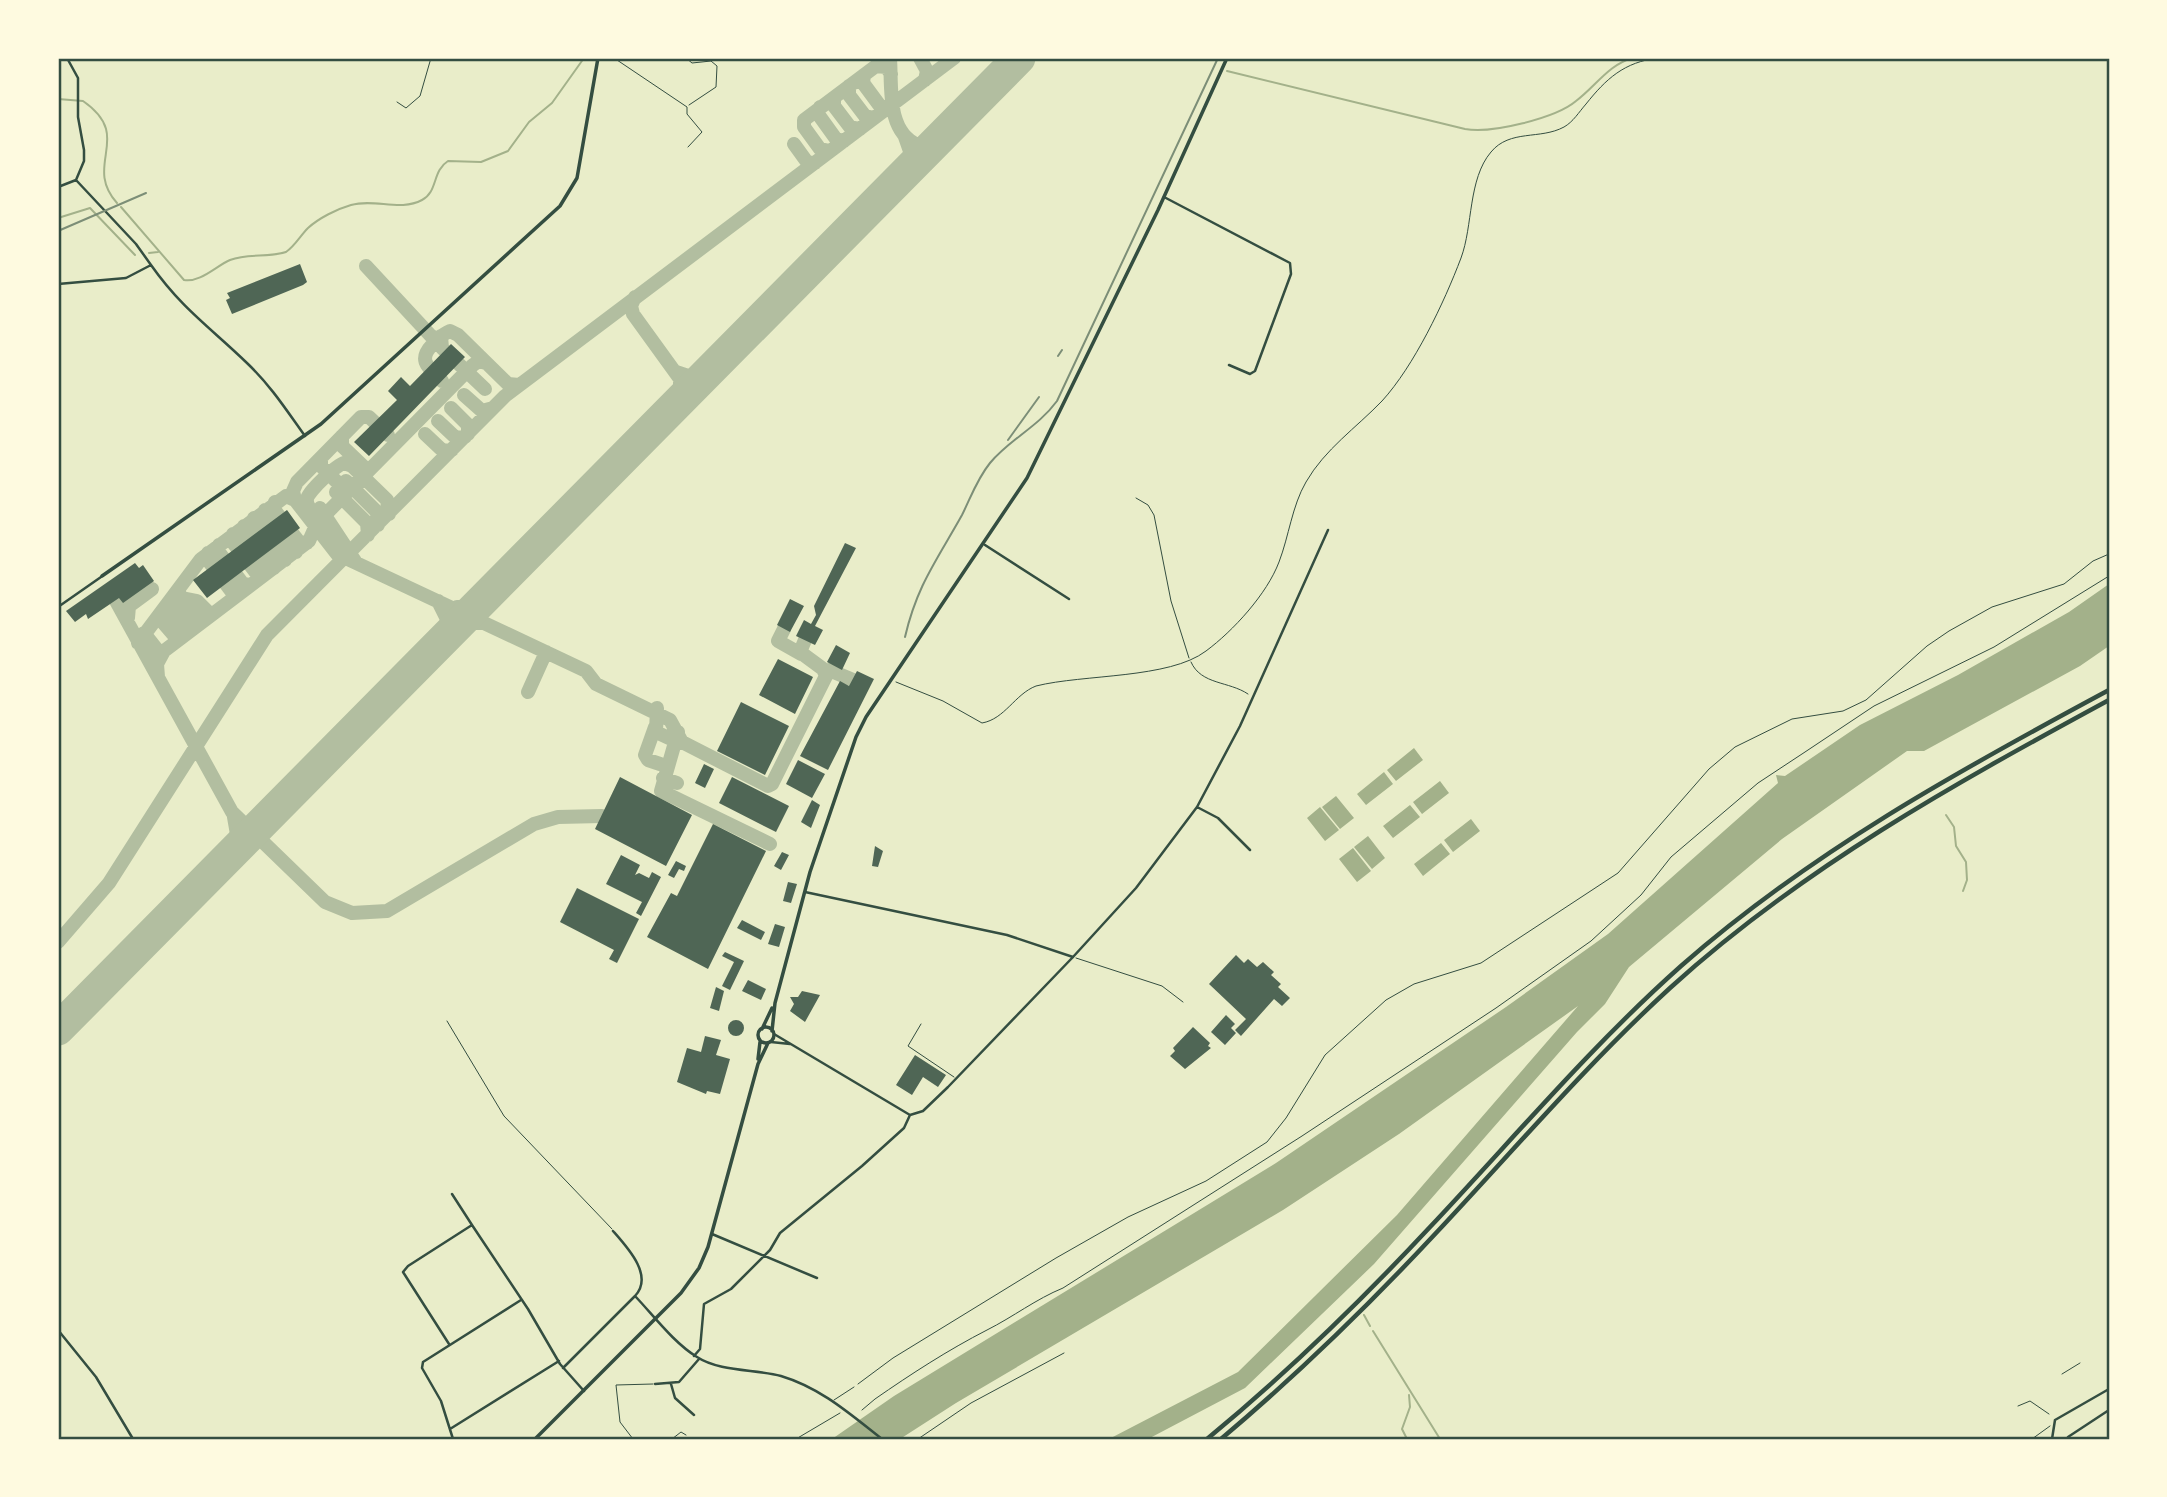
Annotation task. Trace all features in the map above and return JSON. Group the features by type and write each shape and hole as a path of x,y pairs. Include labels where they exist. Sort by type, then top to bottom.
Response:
{"highway":[{"path":"1207,1439 1348,1311 1610,1034 1718,935 1806,867 1885,814 2109,690"},
{"path":"1221,1439 1354,1318 1618,1038 1727,939 1806,878 1884,825 2109,700"}],"main road":[{"path":"102,576 305,436 382,370 571,193 581,164 598,58"},
{"path":"758,1064 773,1032 775,1003 820,839 856,737 891,681 985,545 1038,459 1164,197 1227,58"},
{"path":"535,1439 681,1293 696,1273 712,1234 758,1064 758,1034 775,1003"},
{"path":"762,1029 773,1032"},
{"path":"760,1040 769,1042"}],"street":[{"path":"58,187 76,180 84,161 77,105 77,74 66,58"},
{"path":"76,180 136,244 186,311 234,350 273,390 305,436"},
{"path":"1164,197 1290,263 1291,274 1255,371 1250,374 1229,365"},
{"path":"58,284 126,278 150,265"},
{"path":"694,1356 700,1349 704,1304 731,1289 762,1257 780,1233 871,1158 904,1128 911,1115 923,1111 1073,957 1136,888 1197,807 1254,697 1328,530"},
{"path":"985,545 1069,599"},
{"path":"58,607 102,576"},
{"path":"1197,807 1218,818 1250,850"},
{"path":"805,892 1007,935 1073,957"},
{"path":"773,1032 911,1115"},
{"path":"769,1042 794,1044"},
{"path":"452,1194 563,1368 584,1391"},
{"path":"449,1344 404,1272 408,1266 472,1226"},
{"path":"563,1368 642,1288 642,1274 613,1231"},
{"path":"712,1234 817,1278"},
{"path":"635,1296 699,1359 784,1377 834,1400 882,1439"},
{"path":"453,1439 441,1401 422,1368 423,1362 522,1300"},
{"path":"58,1330 96,1377 133,1439"},
{"path":"655,1384 671,1384 681,1380 699,1359"},
{"path":"450,1429 559,1361"},
{"path":"671,1384 675,1398 694,1415"},
{"path":"2052,1439 2052,1425 2061,1416 2108,1391"},
{"path":"2068,1437 2109,1410"}],"lane":[{"path":"397,102 406,108 420,96 431,58"},
{"path":"614,58 687,107"},
{"path":"685,58 692,63 714,62 718,80 713,90 687,107"},
{"path":"687,107 687,114 702,132 688,147"},
{"path":"1073,957 1162,986 1183,1002"},
{"path":"447,1021 504,1116 613,1231"},
{"path":"921,1024 908,1046 956,1079"},
{"path":"918,1439 971,1404 1064,1353"},
{"path":"2062,1374 2080,1363"},
{"path":"633,1439 620,1423 616,1385 655,1384"},
{"path":"834,1400 854,1387"},
{"path":"2018,1406 2029,1401 2049,1413"},
{"path":"672,1439 681,1432 686,1435"}],"path":[{"path":"891,681 943,701 982,723 996,719 1021,693 1037,686 1190,661 1212,646 1264,589 1279,562 1299,496 1311,474 1343,437 1382,401 1416,350 1461,257 1476,190 1488,155 1511,138 1564,127 1609,77 1636,62 1658,58"},
{"path":"1136,498 1148,505 1154,515 1171,601 1195,672 1203,678 1236,687 1254,697"},
{"path":"854,1387 893,1357 1056,1258 1128,1217 1206,1181 1260,1147 1278,1131 1325,1055 1387,1000 1415,984 1480,963 1618,873 1709,769 1735,747 1793,719 1843,710 1866,701 1927,646 1949,631 1992,607 2064,584 2093,561 2109,554"},
{"path":"862,1410 965,1340 987,1331 1038,1298 1063,1288 1496,1009 1617,920 1671,857 1758,783 1874,706 1994,647 2109,576"},
{"path":"796,1439 833,1419 845,1409"},
{"path":"2032,1439 2052,1425"}],"shaded area":[{"path":"2109,584 2109,646 2080,666 1924,751 1907,751 1782,839 1629,967 1605,1004 1577,1032 1374,1264 1245,1388 1148,1439 1109,1439 1238,1372 1397,1215 1578,1006 1399,1134 1283,1210 956,1403 900,1439 832,1439 894,1396 1276,1163 1506,1007 1608,934 1778,783 1776,775 1785,776 1860,725 1958,675 2069,612"},
{"path":"1414,748 1423,760 1396,781 1387,770"},
{"path":"1384,772 1393,784 1366,805 1357,794"},
{"path":"1440,781 1449,793 1422,814 1413,802"},
{"path":"1336,796 1354,818 1340,829 1322,807"},
{"path":"1410,805 1420,817 1393,838 1383,826"},
{"path":"1320,807 1339,830 1325,841 1307,818"},
{"path":"1471,819 1480,831 1453,852 1444,840"},
{"path":"1368,836 1385,858 1372,869 1354,847"},
{"path":"1441,843 1450,854 1423,876 1414,864"},
{"path":"1353,848 1371,871 1357,882 1339,859"}],"building":[{"path":"300,264 307,282 303,285 232,314 226,300 230,298 227,293"},
{"path":"451,344 465,357 369,456 354,442 397,400 388,391 401,377 410,386"},
{"path":"287,510 300,528 207,598 193,580"},
{"path":"845,543 856,548 815,626 823,630 815,645 796,636 804,620 811,624 816,615 814,606"},
{"path":"135,563 139,568 143,565 154,581 123,603 119,598 88,619 86,614 75,622 66,611"},
{"path":"790,599 804,606 790,632 777,625"},
{"path":"836,645 850,653 842,670 827,662"},
{"path":"778,659 813,677 795,714 759,695"},
{"path":"857,671 874,679 828,770 800,756 840,681 849,686"},
{"path":"741,702 789,726 765,775 717,751"},
{"path":"798,760 825,774 812,798 786,784"},
{"path":"704,764 714,769 705,788 695,783"},
{"path":"620,777 692,815 666,866 595,829"},
{"path":"732,777 789,806 776,832 719,803"},
{"path":"812,800 820,805 811,828 801,822"},
{"path":"713,824 766,851 708,969 647,937 671,893 677,896"},
{"path":"875,846 883,851 878,867 872,866"},
{"path":"782,852 789,855 781,870 774,866"},
{"path":"621,855 640,865 635,875 639,873 649,878 652,872 661,877 641,916 636,913 642,902 606,884"},
{"path":"676,861 686,866 684,871 679,869 674,878 668,875"},
{"path":"788,882 797,884 791,903 783,901"},
{"path":"577,888 639,919 617,963 609,959 614,950 560,922"},
{"path":"742,920 765,932 761,940 737,928"},
{"path":"775,924 785,927 779,947 768,944"},
{"path":"725,952 744,961 730,990 722,986 734,962 722,956"},
{"path":"1236,955 1244,963 1248,959 1257,967 1263,962 1274,972 1271,975 1281,984 1278,987 1290,998 1282,1006 1274,999 1241,1036 1235,1030 1246,1019 1209,984"},
{"path":"748,980 766,989 761,1000 742,991"},
{"path":"716,987 724,991 719,1011 710,1008"},
{"path":"802,991 820,995 805,1022 790,1011 794,1004 790,997 798,997"},
{"path":"1226,1015 1235,1024 1231,1028 1236,1033 1225,1045 1211,1032"},
{"path":"736,1020 744,1028 736,1036 728,1028"},
{"path":"1193,1027 1210,1043 1208,1046 1211,1048 1185,1069 1170,1056 1175,1051 1173,1048"},
{"path":"705,1036 721,1040 716,1055 730,1059 720,1094 707,1091 706,1094 677,1082 687,1048 701,1052"},
{"path":"915,1055 946,1075 938,1087 923,1077 912,1095 896,1085"}],"waterway":[{"path":"121,207 184,280 202,277 237,258 286,252 308,228 334,211 360,203 414,203 431,192 439,170 448,161 481,162 508,151 529,122 552,103 584,58"},
{"path":"1227,71 1476,130 1506,127 1554,113 1576,101 1617,65 1633,58"},
{"path":"58,99 83,101 98,114 105,127 107,139 104,176 117,203"},
{"path":"58,218 90,208 135,255"},
{"path":"149,253 158,252"},
{"path":"1946,815 1954,827 1956,846 1966,862 1967,880 1963,891"},
{"path":"1364,1315 1370,1326"},
{"path":"1373,1331 1440,1439"},
{"path":"1407,1439 1402,1429 1410,1407 1409,1395"}],"taxiway":[{"path":"890,58 891,94 900,130 918,145 936,142"},
{"path":"920,58 927,71 925,80"},
{"path":"58,942 109,883 267,635 505,396 954,58"},
{"path":"1007,70 1014,58"},
{"path":"830,151 820,149 804,127 804,120 876,66 886,67 891,74"},
{"path":"864,75 863,83 880,106 886,108 891,104"},
{"path":"849,86 849,95 865,116 874,118"},
{"path":"834,98 834,106 850,127 860,129"},
{"path":"820,107 818,114 836,139 844,141"},
{"path":"905,137 912,157 906,173"},
{"path":"794,144 807,162 815,163"},
{"path":"366,266 431,336 439,339"},
{"path":"635,297 631,306 633,314 680,379 680,396 670,411"},
{"path":"442,381 426,364 425,356 432,345 450,331 458,335 508,384 519,385"},
{"path":"441,336 442,348 485,389"},
{"path":"158,677 157,664 164,651 309,541 317,523 473,365 479,361 486,363"},
{"path":"676,372 694,378 707,373"},
{"path":"464,395 482,411 493,408"},
{"path":"451,408 468,425 468,434"},
{"path":"295,500 293,491 297,482 361,417 369,417 388,435"},
{"path":"438,421 456,438 465,437"},
{"path":"425,434 443,451 452,450"},
{"path":"342,436 342,446 364,467"},
{"path":"321,458 321,466 343,488 357,485"},
{"path":"314,515 307,503 309,495 335,468 344,463 352,466 387,500 389,514"},
{"path":"346,481 377,512 378,525"},
{"path":"336,492 367,523 368,535"},
{"path":"138,643 201,559 286,496 295,500 337,554 586,671 596,684 670,720 682,742 768,786 772,784 826,676 823,669 800,652 805,640"},
{"path":"275,502 273,508 299,542 307,543"},
{"path":"320,508 355,561"},
{"path":"265,510 263,516 277,537 286,547 296,552"},
{"path":"254,518 252,524 279,559 285,560"},
{"path":"244,526 242,532 269,567 274,568"},
{"path":"233,534 231,540 257,574 264,575"},
{"path":"219,545 218,551 243,584 250,585"},
{"path":"208,553 207,559 232,592 240,593"},
{"path":"128,618 129,606 152,589"},
{"path":"177,591 200,621 203,621"},
{"path":"182,598 197,601 211,615"},
{"path":"171,600 195,627"},
{"path":"457,607 473,607 484,600"},
{"path":"116,601 232,812 325,902 352,913 387,911 534,824 558,817 602,816"},
{"path":"438,601 448,621 445,638"},
{"path":"165,609 183,633 187,633"},
{"path":"159,618 178,640"},
{"path":"455,629 465,623 480,623"},
{"path":"784,629 778,641 801,654"},
{"path":"144,633 159,652 164,651"},
{"path":"528,692 546,652"},
{"path":"829,670 853,680"},
{"path":"657,708 656,732 671,739"},
{"path":"655,727 645,755 648,760 660,764"},
{"path":"678,732 661,791 770,844"},
{"path":"663,778 677,783"},
{"path":"231,855 238,840 234,817"},
{"path":"241,824 251,827 266,820"}],"runway":[{"path":"58,1029 1019,58"}],"railway":[{"path":"905,637 922,587 985,469 1057,401 1218,58"},
{"path":"58,231 146,193"},
{"path":"1058,356 1062,350"},
{"path":"1008,440 1039,397"}]}
